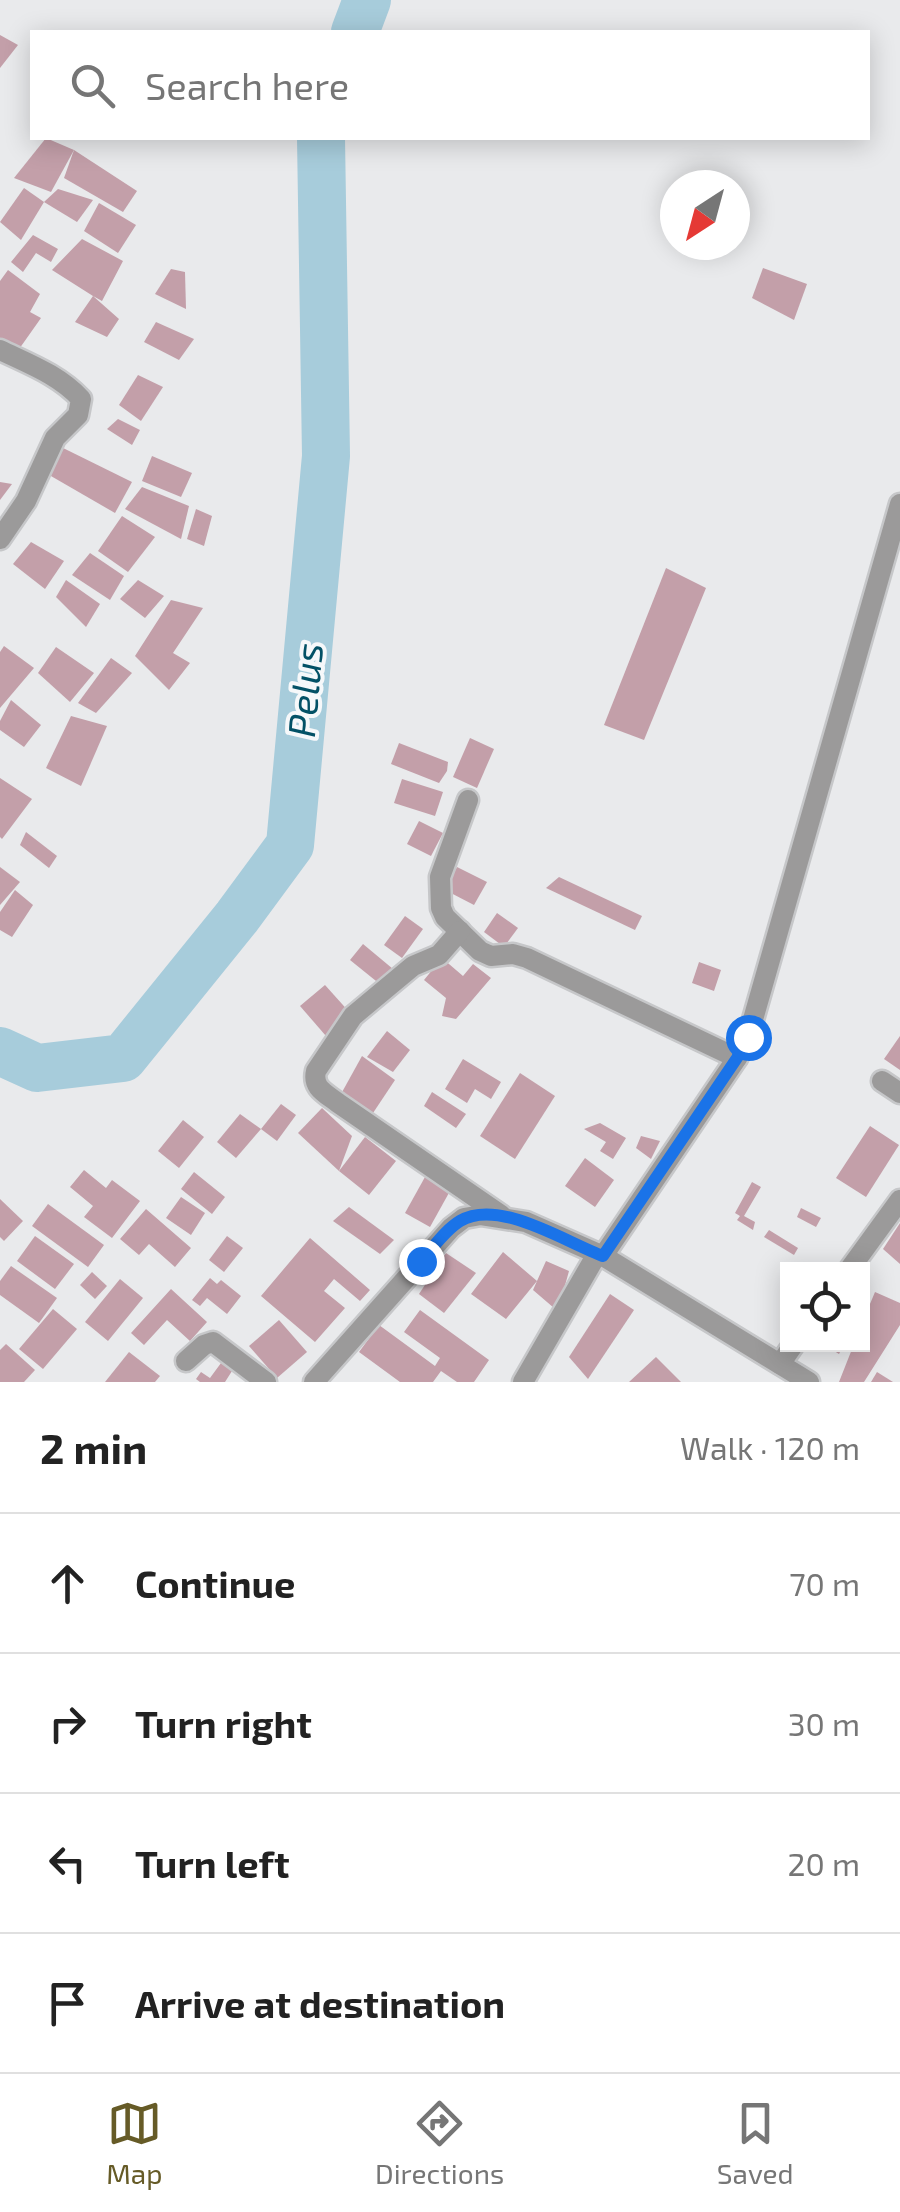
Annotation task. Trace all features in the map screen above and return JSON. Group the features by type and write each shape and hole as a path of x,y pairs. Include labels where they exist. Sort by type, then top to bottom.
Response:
{"street":[{"path":"0,350 48,372 70,386 81,399 78,415 55,438 26,501 0,539"},
{"path":"523,1382 600,1255 748,1037 900,504"},
{"path":"468,800 440,877 440,908 480,951 491,956 513,954 527,958 737,1058"},
{"path":"460,931 439,955 403,974 353,1016 316,1070 314,1080 316,1087 338,1104 502,1216"},
{"path":"882,1081 900,1093"},
{"path":"855,1262 900,1200"},
{"path":"314,1382 450,1228 464,1218 481,1215 526,1222 600,1255 809,1382"},
{"path":"186,1361 213,1342 266,1382"},
{"path":"773,1360 784,1352"}],"building":[{"path":"0,35 18,45 0,68"},
{"path":"44,140 74,150 51,192 14,178"},
{"path":"74,150 137,191 123,212 64,178"},
{"path":"24,188 44,202 21,240 0,222"},
{"path":"58,189 93,200 77,222 44,202"},
{"path":"99,203 136,225 118,253 84,231"},
{"path":"33,235 58,249 51,262 36,253 23,272 11,262"},
{"path":"82,239 123,261 102,301 52,270"},
{"path":"763,268 807,284 794,320 752,298"},
{"path":"171,269 185,272 186,309 155,294"},
{"path":"8,270 40,294 30,312 41,318 17,352 0,341 0,281"},
{"path":"93,296 119,319 107,337 75,322"},
{"path":"156,322 194,339 179,360 144,342"},
{"path":"138,375 163,387 141,421 119,405"},
{"path":"118,419 140,430 132,445 107,429"},
{"path":"57,445 132,482 115,513 44,472"},
{"path":"152,456 192,473 181,497 142,481"},
{"path":"0,482 12,484 0,500"},
{"path":"142,487 189,506 181,539 125,509"},
{"path":"196,509 212,516 204,546 187,539"},
{"path":"122,516 155,537 128,572 98,551"},
{"path":"31,542 64,561 45,589 13,564"},
{"path":"90,553 124,576 110,600 72,575"},
{"path":"666,568 706,588 644,740 604,725"},
{"path":"66,580 100,604 86,627 56,597"},
{"path":"138,580 164,596 145,618 120,599"},
{"path":"171,600 203,608 173,653 190,663 169,690 135,656"},
{"path":"4,646 34,668 0,708 0,652"},
{"path":"56,647 94,673 70,702 38,673"},
{"path":"111,658 132,673 96,713 78,703"},
{"path":"11,700 41,725 24,747 0,730 0,721"},
{"path":"71,716 107,726 81,786 46,768"},
{"path":"470,738 494,749 477,788 453,777"},
{"path":"399,743 448,762 439,783 391,764"},
{"path":"0,778 32,799 2,839 0,837"},
{"path":"402,779 443,792 435,816 394,803"},
{"path":"419,821 443,833 431,856 407,844"},
{"path":"26,832 57,856 49,868 20,845"},
{"path":"0,867 20,882 0,905"},
{"path":"457,867 487,882 474,905 445,890"},
{"path":"559,877 642,916 635,930 546,888"},
{"path":"15,890 33,905 12,937 0,930 0,912"},
{"path":"497,913 518,928 504,947 484,932"},
{"path":"405,916 423,929 402,958 384,945"},
{"path":"363,944 393,969 381,985 350,960"},
{"path":"442,958 463,976 473,964 491,978 456,1019 442,1016 446,998 424,980"},
{"path":"699,962 721,970 714,991 692,983"},
{"path":"325,985 351,1014 326,1036 300,1006"},
{"path":"387,1031 410,1050 393,1072 367,1057"},
{"path":"900,1036 900,1070 884,1059"},
{"path":"362,1056 395,1080 369,1119 341,1094"},
{"path":"463,1059 501,1082 491,1099 475,1089 467,1103 445,1089"},
{"path":"520,1073 555,1096 515,1159 480,1136"},
{"path":"432,1092 466,1114 456,1128 424,1106"},
{"path":"281,1104 296,1115 277,1141 261,1129"},
{"path":"322,1108 352,1136 339,1171 298,1133"},
{"path":"240,1114 261,1129 236,1158 217,1142"},
{"path":"183,1120 204,1137 179,1168 158,1151"},
{"path":"600,1123 626,1138 613,1159 600,1151 606,1142 584,1129"},
{"path":"870,1126 899,1145 866,1197 836,1178"},
{"path":"641,1136 660,1141 651,1159 636,1148"},
{"path":"365,1137 396,1161 369,1195 339,1171"},
{"path":"585,1158 614,1180 595,1207 565,1186"},
{"path":"84,1170 106,1188 112,1180 140,1201 112,1238 84,1217 93,1206 70,1187"},
{"path":"194,1172 225,1197 212,1214 181,1189"},
{"path":"425,1177 450,1191 430,1227 405,1213"},
{"path":"752,1182 761,1187 744,1216 755,1222 753,1230 737,1220 740,1216 735,1213"},
{"path":"181,1197 205,1213 191,1235 166,1218"},
{"path":"0,1199 23,1221 4,1241 0,1237"},
{"path":"48,1204 104,1245 88,1267 32,1226"},
{"path":"349,1207 394,1240 380,1254 333,1221"},
{"path":"801,1208 821,1218 816,1227 797,1217"},
{"path":"146,1209 191,1248 175,1267 149,1244 139,1255 120,1239"},
{"path":"900,1223 900,1264 883,1249"},
{"path":"769,1230 798,1248 794,1255 764,1237"},
{"path":"35,1236 74,1264 55,1289 17,1261"},
{"path":"227,1236 243,1248 224,1272 209,1260"},
{"path":"310,1238 370,1290 360,1301 334,1279 324,1291 345,1308 315,1342 261,1296"},
{"path":"503,1252 537,1281 506,1319 471,1294"},
{"path":"446,1253 476,1273 444,1313 419,1294"},
{"path":"546,1261 569,1271 561,1300 554,1308 533,1290"},
{"path":"11,1266 57,1298 39,1323 0,1295 0,1281"},
{"path":"92,1272 107,1286 95,1299 80,1285"},
{"path":"210,1278 217,1284 221,1280 241,1296 227,1314 207,1298 200,1306 192,1300"},
{"path":"120,1279 143,1298 108,1341 85,1322"},
{"path":"171,1289 207,1322 190,1341 167,1320 144,1345 131,1333"},
{"path":"875,1292 900,1303 900,1325 864,1382 839,1382 851,1352 870,1352 870,1304"},
{"path":"610,1294 634,1310 588,1379 569,1357"},
{"path":"53,1309 77,1329 43,1369 19,1349"},
{"path":"420,1310 489,1360 474,1382 457,1382 441,1371 433,1382 400,1382 359,1352 379,1325 435,1366 440,1358 404,1332"},
{"path":"279,1320 307,1352 277,1378 249,1346"},
{"path":"6,1344 35,1370 24,1382 0,1382 0,1350"},
{"path":"129,1352 160,1376 155,1382 105,1382"},
{"path":"656,1357 681,1382 629,1382"},
{"path":"221,1363 232,1371 225,1382 196,1379 201,1372 210,1378"},
{"path":"877,1372 893,1382 871,1382"}],"waterway":[{"name":"Pelus","path":"356,30 367,0"},
{"name":"Pelus","path":"0,1051 37,1068 123,1058 290,845 326,456 321,140"}],"route":[{"path":"421,1261 450,1228 464,1218 481,1215 526,1222 603,1256 748,1037"}]}
